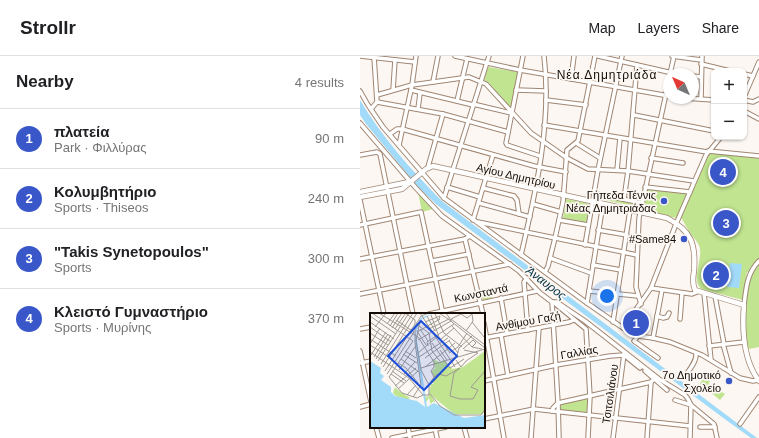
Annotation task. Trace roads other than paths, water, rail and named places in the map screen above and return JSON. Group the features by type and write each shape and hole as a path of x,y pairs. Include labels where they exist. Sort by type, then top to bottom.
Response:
{"main road":[{"name":"Αγίου Δημητρίου","path":"428,167 433,166 453,170 536,190 665,217 676,224"},
{"path":"360,197 411,181 428,167"},
{"path":"360,192 387,189"},
{"path":"676,224 687,235 694,247 694,290 744,304 744,342 751,366 758,381"}],"street":[{"path":"360,56 415,62"},
{"path":"399,145 412,85 416,56"},
{"path":"433,82 438,56"},
{"path":"455,56 520,70 663,95"},
{"path":"444,198 489,56"},
{"path":"523,56 506,144 540,156"},
{"path":"522,255 536,190 544,125 546,74 544,56"},
{"path":"571,79 574,56"},
{"path":"545,272 555,238 564,196 566,158 568,149 578,141 597,56 663,72"},
{"path":"585,244 593,193 622,56"},
{"path":"672,68 673,56 701,60 722,68"},
{"path":"371,109 377,102 374,57"},
{"path":"457,102 467,59"},
{"path":"393,90 395,60"},
{"path":"701,60 701,99 711,100"},
{"path":"747,91 759,62"},
{"path":"624,199 632,140 637,65"},
{"path":"747,75 753,76"},
{"path":"377,95 412,85 470,77 481,81 488,86 528,131 566,158 588,169 628,171 694,181"},
{"path":"411,90 457,102 512,113"},
{"path":"516,90 546,91"},
{"path":"360,91 371,109 390,134 444,198 613,322 638,336 670,342 696,352 743,379 755,382 758,381"},
{"path":"418,109 420,92"},
{"path":"747,100 752,102 759,99"},
{"path":"546,100 586,105"},
{"path":"377,102 443,114 508,132"},
{"path":"641,304 636,287 638,221 651,158 665,104"},
{"path":"747,113 759,119"},
{"path":"428,167 443,114"},
{"path":"634,115 711,130"},
{"path":"360,123 440,213 468,235 510,264 527,278 537,291 586,329 590,396 588,438"},
{"path":"544,125 707,152 759,156"},
{"path":"390,134 397,129 402,129 493,155 539,167 566,172"},
{"path":"617,170 620,138"},
{"path":"623,328 651,288 676,224 707,152 718,140"},
{"path":"576,142 600,158"},
{"path":"360,155 377,152 380,154 413,313"},
{"path":"475,221 480,197 493,155"},
{"path":"651,158 684,164"},
{"path":"645,186 690,192"},
{"path":"447,187 480,197"},
{"path":"483,188 514,196 517,200 519,214"},
{"path":"593,193 642,203"},
{"path":"360,200 384,313"},
{"path":"479,203 530,217"},
{"path":"533,204 561,212"},
{"path":"587,303 603,204"},
{"path":"613,322 630,210"},
{"path":"360,224 421,212 443,312"},
{"path":"559,220 588,225"},
{"path":"475,221 637,255"},
{"path":"598,230 626,235"},
{"path":"360,259 465,239 468,235"},
{"path":"465,239 481,303 482,313"},
{"path":"432,261 469,254"},
{"path":"550,258 591,274"},
{"path":"744,304 748,277 759,261"},
{"path":"360,294 510,264"},
{"path":"593,265 621,270"},
{"path":"527,278 524,282 528,330"},
{"path":"651,288 692,294 697,292"},
{"path":"653,338 662,290"},
{"name":"Κωνσταντά","path":"443,312 537,291"},
{"path":"589,291 638,296"},
{"path":"680,319 682,293"},
{"path":"704,294 710,360"},
{"path":"715,296 731,373"},
{"path":"501,298 507,334"},
{"path":"552,302 559,412 559,438"},
{"path":"552,302 557,302 596,328 652,381 667,390"},
{"path":"636,311 642,318 638,336 634,341 658,358"},
{"path":"657,316 665,318 669,313"},
{"name":"Ανθίμου Γαζή","path":"485,338 574,320"},
{"path":"360,329 370,327"},
{"path":"532,438 539,328"},
{"path":"501,335 508,376"},
{"path":"485,338 504,438"},
{"path":"709,346 744,342"},
{"path":"360,351 361,363 370,399"},
{"path":"685,376 694,362 696,352"},
{"path":"624,354 659,379 685,395 690,405 690,438"},
{"name":"Γαλλίας","path":"485,381 556,365 624,354"},
{"name":"Τσιτσιλιάνου","path":"613,438 624,354"},
{"path":"552,411 558,403 620,390 652,381"},
{"path":"647,438 652,381"},
{"path":"740,424 759,397"},
{"path":"675,400 690,405 715,426 717,438"},
{"path":"360,407 370,403"},
{"path":"485,419 534,409 690,426"},
{"path":"700,427 715,426"},
{"path":"376,428 379,438"},
{"path":"392,438 410,436 435,428 437,438"},
{"path":"464,428 466,438"}],"water":[{"name":"Άναυρος","path":"360,100 398,153 442,201 757,438 751,438 722,417 437,205 419,188 366,124 360,115"},
{"path":"730,263 742,264 739,288 727,287"}],"place":[{"name":"Κλειστό Γυμναστήριο","path":"723,172"},
{"name":"Γήπεδα Τέννις Νέας Δημητριάδας","path":"664,201"},
{"name":"\"Takis Synetopoulos\"","path":"726,223"},
{"name":"#Same84","path":"684,239"},
{"name":"Κολυμβητήριο","path":"716,275"},
{"name":"πλατεία","path":"636,323"},
{"name":"7ο Δημοτικό Σχολείο","path":"729,381"}],"district":[{"name":"Νέα Δημητριάδα","path":"607,75"}]}
